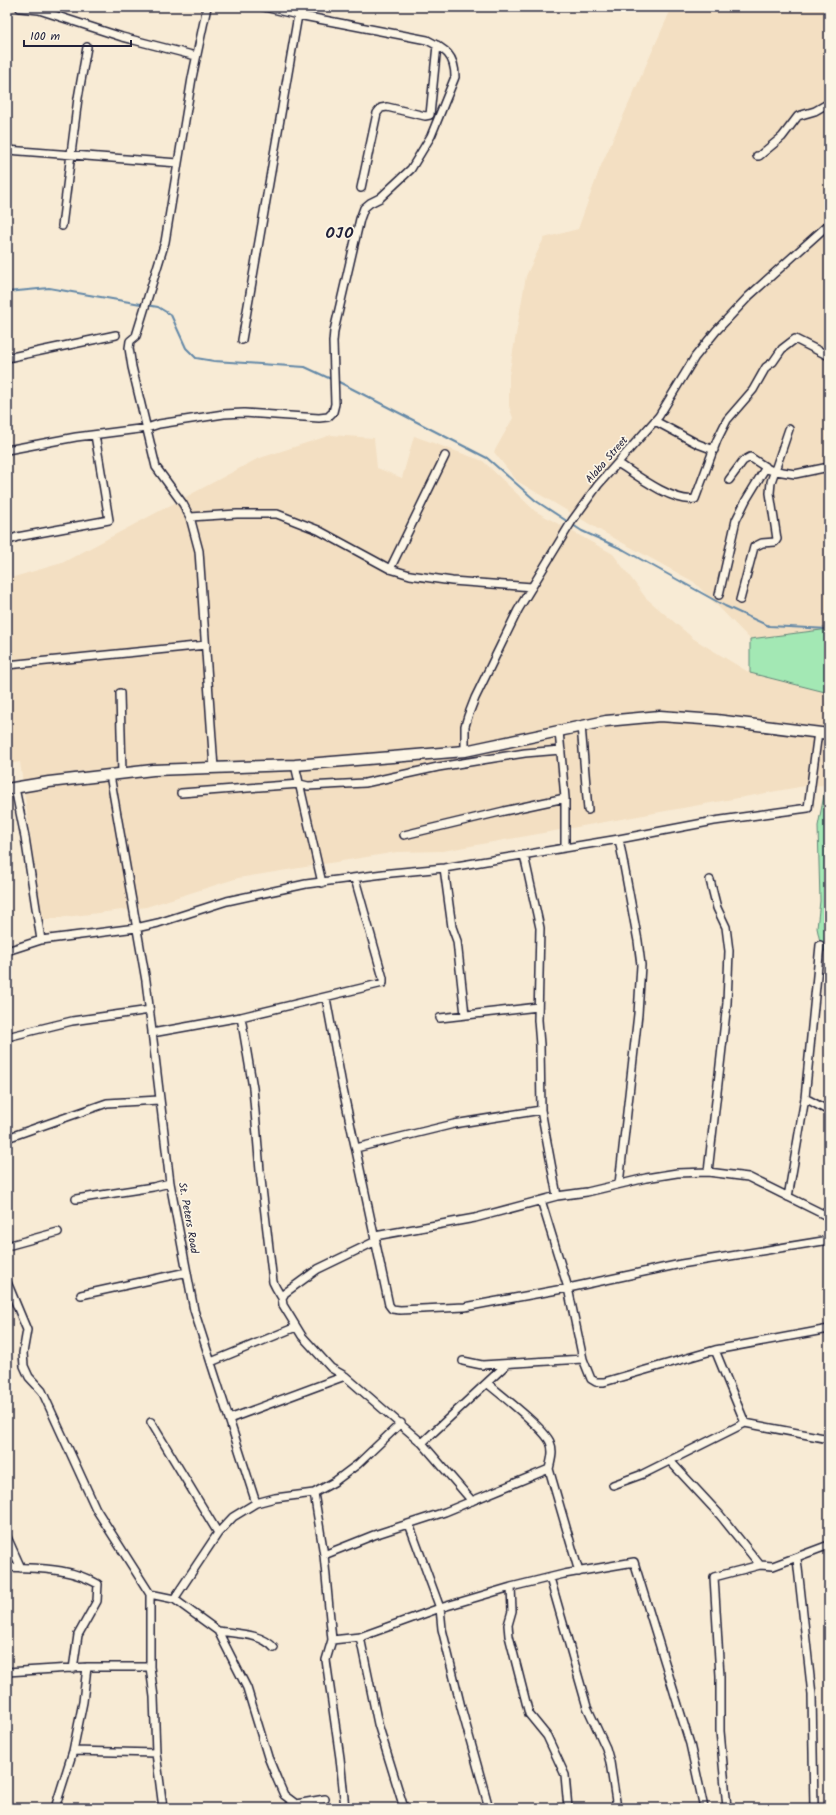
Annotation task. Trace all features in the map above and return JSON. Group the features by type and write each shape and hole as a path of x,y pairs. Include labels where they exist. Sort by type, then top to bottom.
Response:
{"main road":[{"path":"11,788 152,770 295,765 466,751 581,725 660,716 716,720 829,734"}],"street":[{"path":"207,7 196,56 164,242 136,336 130,341 129,348 132,367 156,467 183,504 190,517 199,551 214,768"},
{"path":"7,450 76,437 147,428 159,424 224,414 244,413 319,418 328,417 333,412 334,331 360,219 364,208 380,198 411,169 431,136 455,77 454,62 442,48 427,40 264,7"},
{"path":"20,8 39,10 122,37 196,56"},
{"path":"242,340 298,15"},
{"path":"361,188 377,113 381,108 386,107 425,116 430,115 437,45"},
{"path":"62,226 87,47"},
{"path":"757,156 760,156 775,145 798,116 815,111 829,103"},
{"path":"7,150 178,163"},
{"name":"Alaba Street","path":"466,751 465,736 468,716 508,630 570,524 598,485 655,421 694,357 749,296 829,224"},
{"path":"7,358 116,335"},
{"path":"618,462 654,487 691,500 695,499 698,496 721,432 733,411 753,390 766,366 773,362 782,349 792,340 800,340 829,356"},
{"path":"655,421 698,444 714,450"},
{"path":"740,600 754,547 762,543 775,542 777,539 770,493 771,482 789,429"},
{"path":"7,541 17,537 109,520 95,435"},
{"path":"390,569 444,456"},
{"path":"729,480 747,458 754,459 774,471 795,474 829,468"},
{"path":"719,595 736,520 766,467"},
{"path":"190,517 237,514 278,514 318,530 390,569 410,575 452,581 532,587"},
{"path":"7,665 206,645"},
{"path":"120,693 122,774"},
{"path":"581,725 588,810"},
{"path":"559,731 565,798 565,848"},
{"path":"7,951 41,940 136,928 158,923 227,901 306,884 444,868 619,839 714,821 808,808 818,732"},
{"path":"181,793 300,784 308,786 365,783 438,767 524,753 561,750"},
{"path":"295,765 322,883"},
{"name":"St. Peters Road","path":"110,775 136,928 139,938 150,1010 159,1100 170,1182 194,1310 256,1504"},
{"path":"11,788 25,837 41,940"},
{"path":"404,835 565,798"},
{"path":"619,839 641,965 638,1014 619,1184"},
{"path":"524,855 540,928 538,1007 541,1110 557,1196"},
{"path":"444,868 452,927 457,941 465,1015"},
{"path":"152,1033 241,1017 326,998 383,983 383,978 355,879"},
{"path":"708,1172 726,1003 729,951 726,927 717,908 710,880"},
{"path":"788,1196 804,1098 820,945"},
{"path":"326,998 389,1305 392,1308 400,1310 465,1307 568,1288 682,1264 829,1240"},
{"path":"440,1018 538,1007"},
{"path":"7,1037 72,1021 150,1010"},
{"path":"241,1017 253,1088 260,1171 274,1282 282,1298 283,1305 296,1327 331,1368 345,1376 401,1423 422,1443 472,1501"},
{"path":"804,1098 829,1111"},
{"path":"7,1138 107,1103 159,1100"},
{"path":"356,1148 454,1124 541,1110"},
{"path":"282,1298 285,1292 318,1269 376,1239 474,1218 557,1196 587,1192 619,1184 677,1173 708,1172 748,1177 829,1217"},
{"path":"76,1200 153,1187 170,1182"},
{"path":"541,1200 568,1288 583,1359 591,1378 596,1382 604,1382 715,1350 829,1329"},
{"path":"7,1246 58,1232"},
{"path":"81,1295 187,1272"},
{"path":"7,1282 26,1330 23,1353 24,1366 29,1378 42,1391 96,1509 150,1594 150,1667 154,1698 156,1753 163,1808"},
{"path":"211,1362 296,1327"},
{"path":"715,1350 745,1423"},
{"path":"463,1362 482,1365 583,1359"},
{"path":"422,1443 508,1364"},
{"path":"229,1419 345,1376"},
{"path":"487,1383 538,1428 550,1442 552,1454 549,1469 579,1572"},
{"path":"151,1422 218,1533"},
{"path":"174,1599 218,1533 233,1518 256,1504 275,1498 314,1493 334,1482 358,1464 401,1423"},
{"path":"613,1485 643,1474 745,1423 829,1439"},
{"path":"670,1461 720,1515 760,1564"},
{"path":"324,1555 374,1535 444,1512 549,1469"},
{"path":"314,1493 324,1555 332,1640 326,1660 340,1758 344,1808"},
{"path":"409,1524 440,1608 442,1629 461,1707 489,1808"},
{"path":"7,1537 21,1568"},
{"path":"727,1808 720,1731 720,1676 714,1577 760,1564 773,1566 797,1559 829,1546"},
{"path":"797,1559 812,1695 814,1808"},
{"path":"332,1640 360,1637 440,1608 511,1587 634,1562 690,1744 704,1808"},
{"path":"7,1567 45,1568 71,1572 98,1584 97,1601 78,1635 73,1669"},
{"path":"550,1578 587,1707 606,1748 610,1762 617,1808"},
{"path":"511,1587 512,1611 508,1625 513,1652 529,1714 547,1736 565,1775 568,1808"},
{"path":"150,1594 174,1599 218,1632 247,1688 268,1757 284,1794 296,1804 325,1799"},
{"path":"218,1632 262,1638 269,1642 274,1648"},
{"path":"360,1637 378,1724 404,1808"},
{"path":"7,1672 87,1668 150,1667"},
{"path":"55,1808 73,1751 83,1702 87,1668"},
{"path":"73,1751 156,1753"}],"shaded area":[{"path":"672,7 829,7 829,629 750,639 694,582 603,532 517,481 494,452 513,418 509,406 509,375 526,276 544,238 578,229 600,168"},
{"path":"331,435 374,438 377,468 402,478 414,436 483,461 535,511 613,554 646,598 694,639 750,673 829,693 829,776 826,785 805,786 443,851 397,852 238,878 146,907 42,920 20,762 7,764 7,579 62,563 257,459"}],"green space":[{"path":"829,629 829,693 750,673 750,639"},
{"path":"826,785 829,848 829,951 822,951 817,928 820,901 818,826"}],"waterway":[{"path":"7,292 49,288 158,307 171,315 186,348 196,358 214,361 305,367 333,380"},
{"path":"337,381 487,458 536,501 582,531 624,550 725,606 769,626 829,629"}],"district":[{"name":"OJO","path":"340,234"}]}
